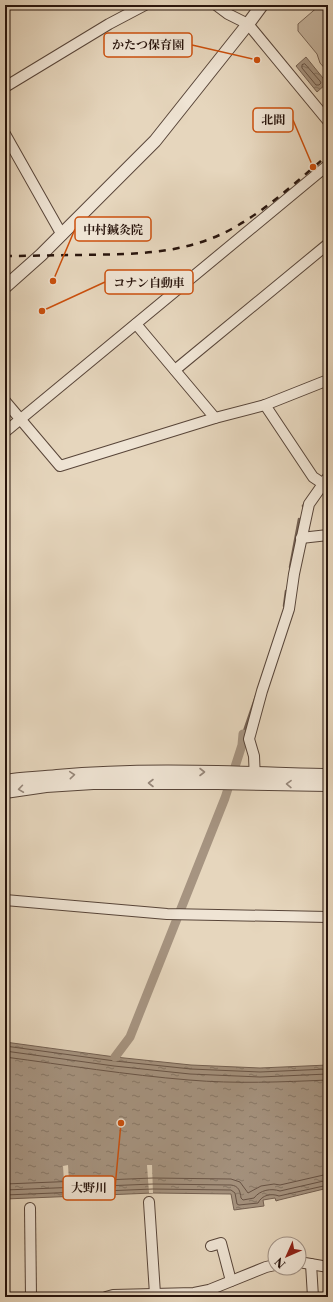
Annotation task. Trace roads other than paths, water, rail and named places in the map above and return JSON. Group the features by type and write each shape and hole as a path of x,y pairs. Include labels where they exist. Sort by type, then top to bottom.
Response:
{"street":[{"path":"5,87 109,24 145,5"},
{"path":"216,5 228,14 248,24 328,120"},
{"path":"5,287 16,279 62,235 155,141 262,5"},
{"path":"5,134 62,235"},
{"path":"5,432 328,166"},
{"path":"175,370 328,244"},
{"path":"136,324 215,418"},
{"path":"5,401 60,466 215,418 265,405 328,380"},
{"path":"252,777 254,756 249,739 262,691 289,609 294,574 309,504 325,480 313,477 265,405"},
{"path":"301,538 328,535"},
{"path":"5,781 88,773 224,772 252,777 328,785"},
{"path":"5,792 46,786 93,783 238,784 252,777 328,775"},
{"path":"5,900 167,914 328,917"},
{"path":"149,1202 155,1294"},
{"path":"30,1208 31,1297"},
{"path":"211,1246 221,1244 231,1281"},
{"path":"307,1263 328,1267"},
{"path":"311,1264 313,1297"},
{"path":"106,1297 113,1295 194,1293 209,1290 267,1267"}],"water":[{"path":"306,57 327,83 317,92 296,66"},
{"path":"5,1042 115,1057 191,1065 260,1068 328,1065 328,1188 276,1201 275,1198 263,1200 264,1206 234,1210 231,1194 153,1193 5,1199"}],"waterway":[{"path":"303,506 306,502"},
{"path":"290,567 299,519"},
{"path":"284,606 286,591"},
{"path":"243,734 256,696"},
{"path":"115,1057 130,1037 225,798 242,745 243,734"}],"railway":[{"path":"5,256 140,253 179,248 198,243 235,227 260,211 328,155"}],"place":[{"name":"かたつ保育園","path":"257,60"},
{"name":"北間","path":"313,167"},
{"name":"中村鍼灸院","path":"53,281"},
{"name":"コナン自動車","path":"42,311"},
{"name":"大野川","path":"121,1123"}]}
